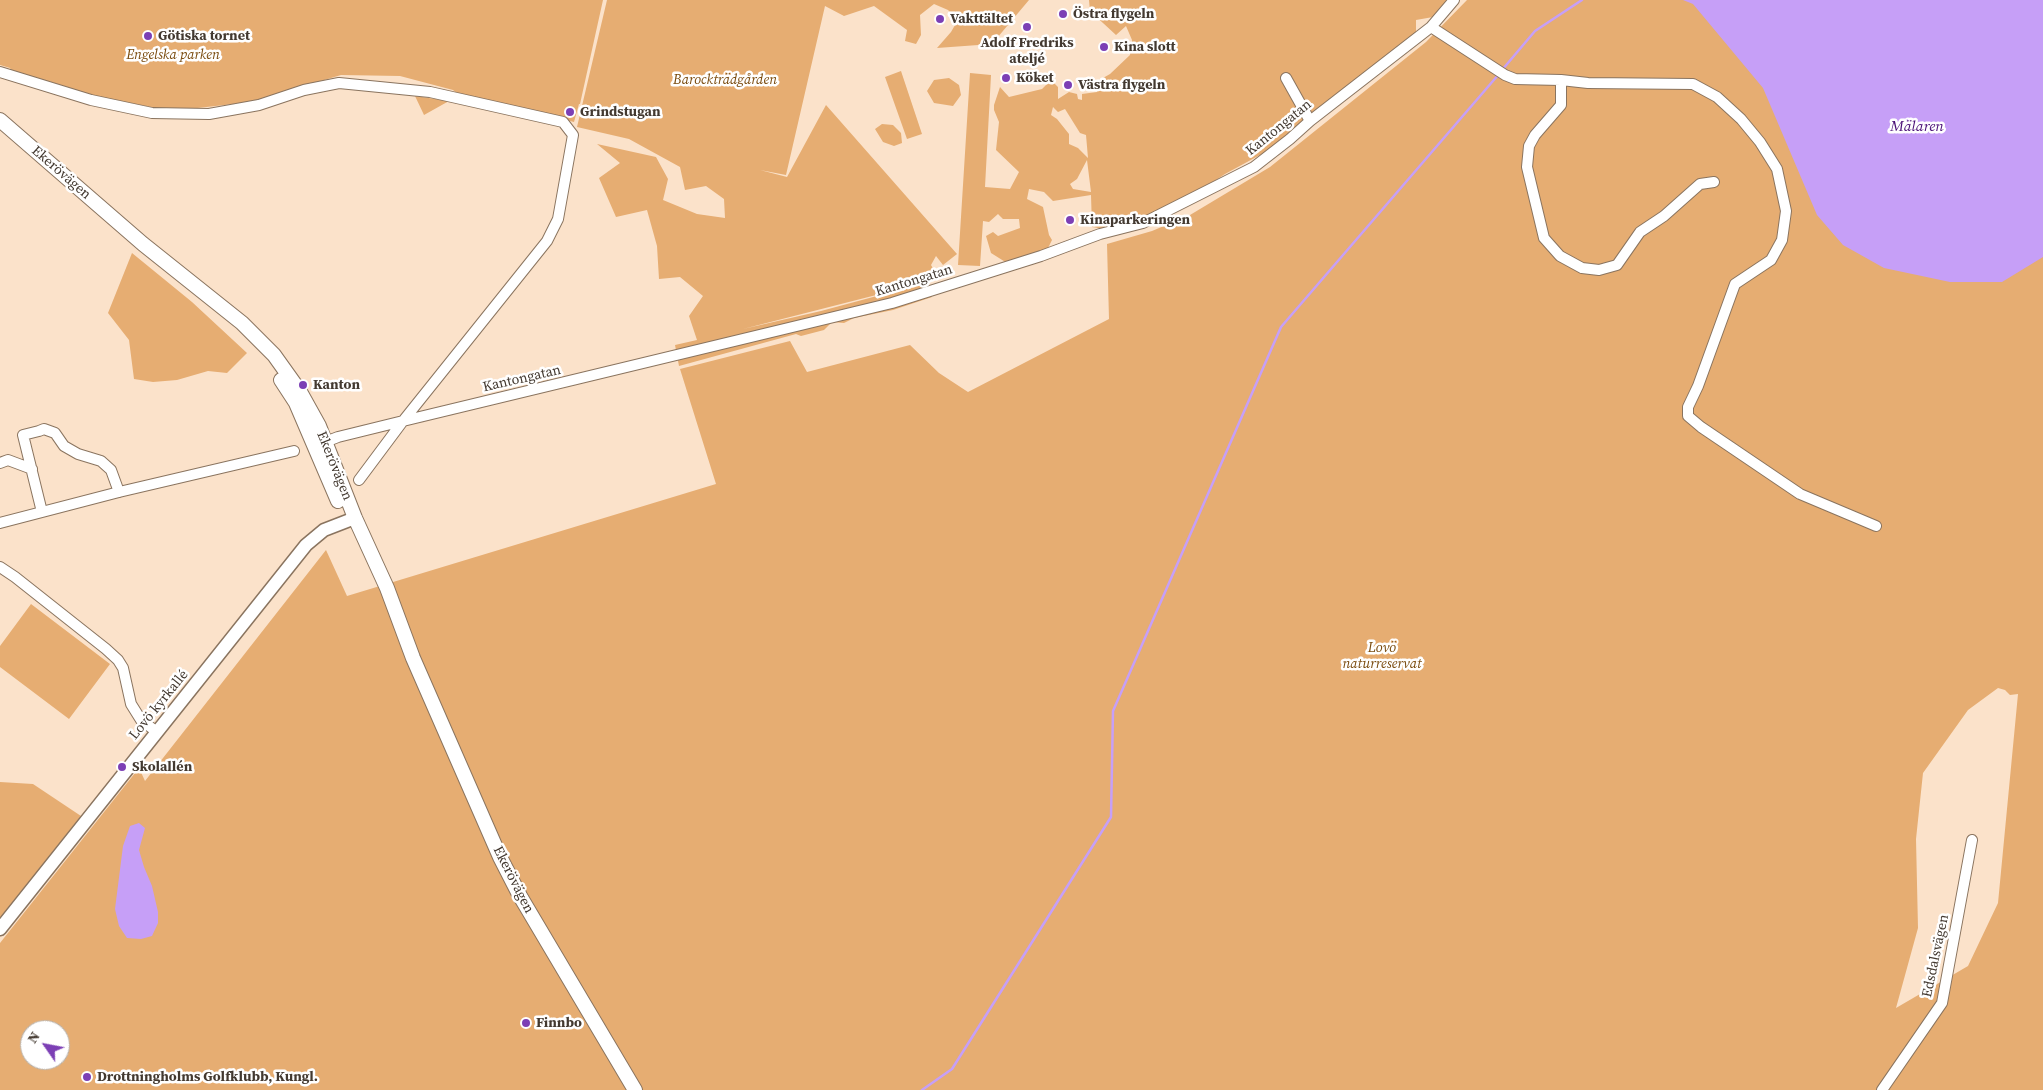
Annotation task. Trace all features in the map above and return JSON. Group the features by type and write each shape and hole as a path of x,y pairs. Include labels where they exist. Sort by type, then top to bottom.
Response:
{"main road":[{"name":"Ekerövägen","path":"0,120 143,244 214,302 267,361 296,403 320,444 352,520 390,596 413,658 500,857 524,904 635,1090"}],"street":[{"name":"Kantongatan","path":"320,444 338,437 892,303 1041,256 1100,234 1143,223 1254,167 1290,139 1310,120 1431,26 1454,0"},
{"path":"1431,26 1500,72 1523,80 1694,84 1717,97 1741,119 1760,142 1777,169 1786,211 1782,240 1771,260 1735,284 1698,386 1688,407 1688,416 1701,427 1800,494 1876,526"},
{"path":"0,72 91,100 152,113 209,114 259,105 304,90 339,83 430,92 563,122 572,135 558,219 547,241 403,421 360,480"},
{"path":"1286,78 1310,120"},
{"path":"1561,80 1561,105 1535,135 1529,146 1527,167 1544,238 1560,256 1582,268 1599,270 1617,265 1640,232 1664,216 1700,184 1714,182"},
{"path":"42,512 23,435 44,429 55,433 64,446 78,454 101,461 111,470 118,492"},
{"path":"0,523 118,492 294,452"},
{"path":"0,463 8,460 32,469"},
{"name":"Lovö kyrkallé","path":"0,929 306,545 324,530 352,520"},
{"path":"0,567 31,589 118,660 123,668 131,704 141,720 156,732"},
{"name":"Edsdalsvägen","path":"1882,1090 1942,1003 1972,840"}],"green space":[{"name":"Engelska parken","path":"0,0 603,0 580,104 574,122 458,94 453,90 400,76 341,75 251,102 171,111 95,96 48,81 42,83 14,76 10,68 0,65"},
{"name":"Barockträdgården","path":"607,0 1029,0 992,44 937,48 951,32 958,20 948,10 934,4 920,15 921,35 916,44 905,41 907,30 874,6 844,16 825,6 786,175 760,170 787,177 826,105 957,254 943,265 936,256 931,265 935,272 927,283 932,297 893,310 854,318 844,323 832,322 824,330 801,336 796,334 679,366 675,345 697,340 689,316 703,296 680,277 659,279 657,246 647,210 616,217 599,178 620,163 597,144 656,157 668,179 663,200 697,214 725,218 724,199 706,186 685,190 680,167 629,139 577,127","holes":["888,292 821,311 743,329"]},
{"path":"1089,0 1451,0 1433,17 1416,20 1416,35 1271,149 1225,174 1186,200 1130,222 1116,231 1092,227 1091,195 1053,201 1044,192 1029,189 1027,199 1043,207 1049,235 1052,240 1047,250 1007,263 991,253 986,236 993,232 998,236 1020,228 1019,219 1003,219 998,214 989,222 983,221 980,266 958,265 970,73 991,75 985,187 1010,189 1019,172 996,150 999,122 994,105 1000,87 1009,97 1042,89 1051,80 1058,87 1058,99 1069,92 1077,94 1078,99 1082,100 1082,94 1097,92 1096,82 1110,74 1130,55 1132,40 1126,26 1116,35 1090,11","holes":["1053,107 1058,112 1065,109 1080,133 1086,135 1088,158 1078,148 1069,144 1069,134 1057,119 1051,115","1087,160 1091,192 1073,189 1070,184 1077,179"]},
{"name":"Lovö naturreservat","path":"1467,0 2043,0 2043,1090 0,1090 0,943 139,768 145,781 326,550 347,596 716,484 680,369 790,341 807,372 910,345 939,373 968,392 1109,319 1107,244 1152,231 1190,215 1270,167 1426,42","holes":["1998,688 2005,690 2010,695 2018,694 1998,903 1968,966 1896,1008 1918,928 1916,839 1923,773 1968,710"]},
{"path":"901,71 922,134 907,139 885,77"},
{"path":"949,78 959,85 961,95 953,106 934,103 927,91 934,80"},
{"path":"415,96 449,101 424,115"},
{"path":"882,124 893,125 901,133 902,143 894,146 883,142 875,129"},
{"path":"132,253 192,302 247,353 227,373 208,371 177,380 153,382 134,379 129,340 108,313"},
{"path":"31,604 110,664 69,719 0,667 0,646"},
{"path":"0,782 33,784 81,816 0,919"}],"water":[{"name":"Mälaren","path":"1683,0 2043,0 2043,257 2002,282 1950,282 1884,268 1843,245 1817,215 1763,88 1693,4"},
{"path":"139,823 145,828 139,850 152,886 158,912 158,923 152,936 141,939 127,938 119,926 115,909 123,846 130,826"}],"waterway":[{"path":"1502,70 1535,31 1582,0"},
{"path":"922,1090 952,1069 1111,817 1113,711 1281,327 1499,74"}],"place":[{"name":"Östra flygeln","path":"1063,14"},
{"name":"Vakttältet","path":"940,19"},
{"name":"Adolf Fredriks ateljé","path":"1027,27"},
{"name":"Götiska tornet","path":"148,36"},
{"name":"Kina slott","path":"1104,47"},
{"name":"Köket","path":"1006,78"},
{"name":"Västra flygeln","path":"1068,85"},
{"name":"Grindstugan","path":"570,112"},
{"name":"Kinaparkeringen","path":"1070,220"},
{"name":"Kanton","path":"303,385"},
{"name":"Skolallén","path":"122,767"},
{"name":"Finnbo","path":"526,1023"},
{"name":"Drottningholms Golfklubb, Kungl.","path":"87,1077"}]}
